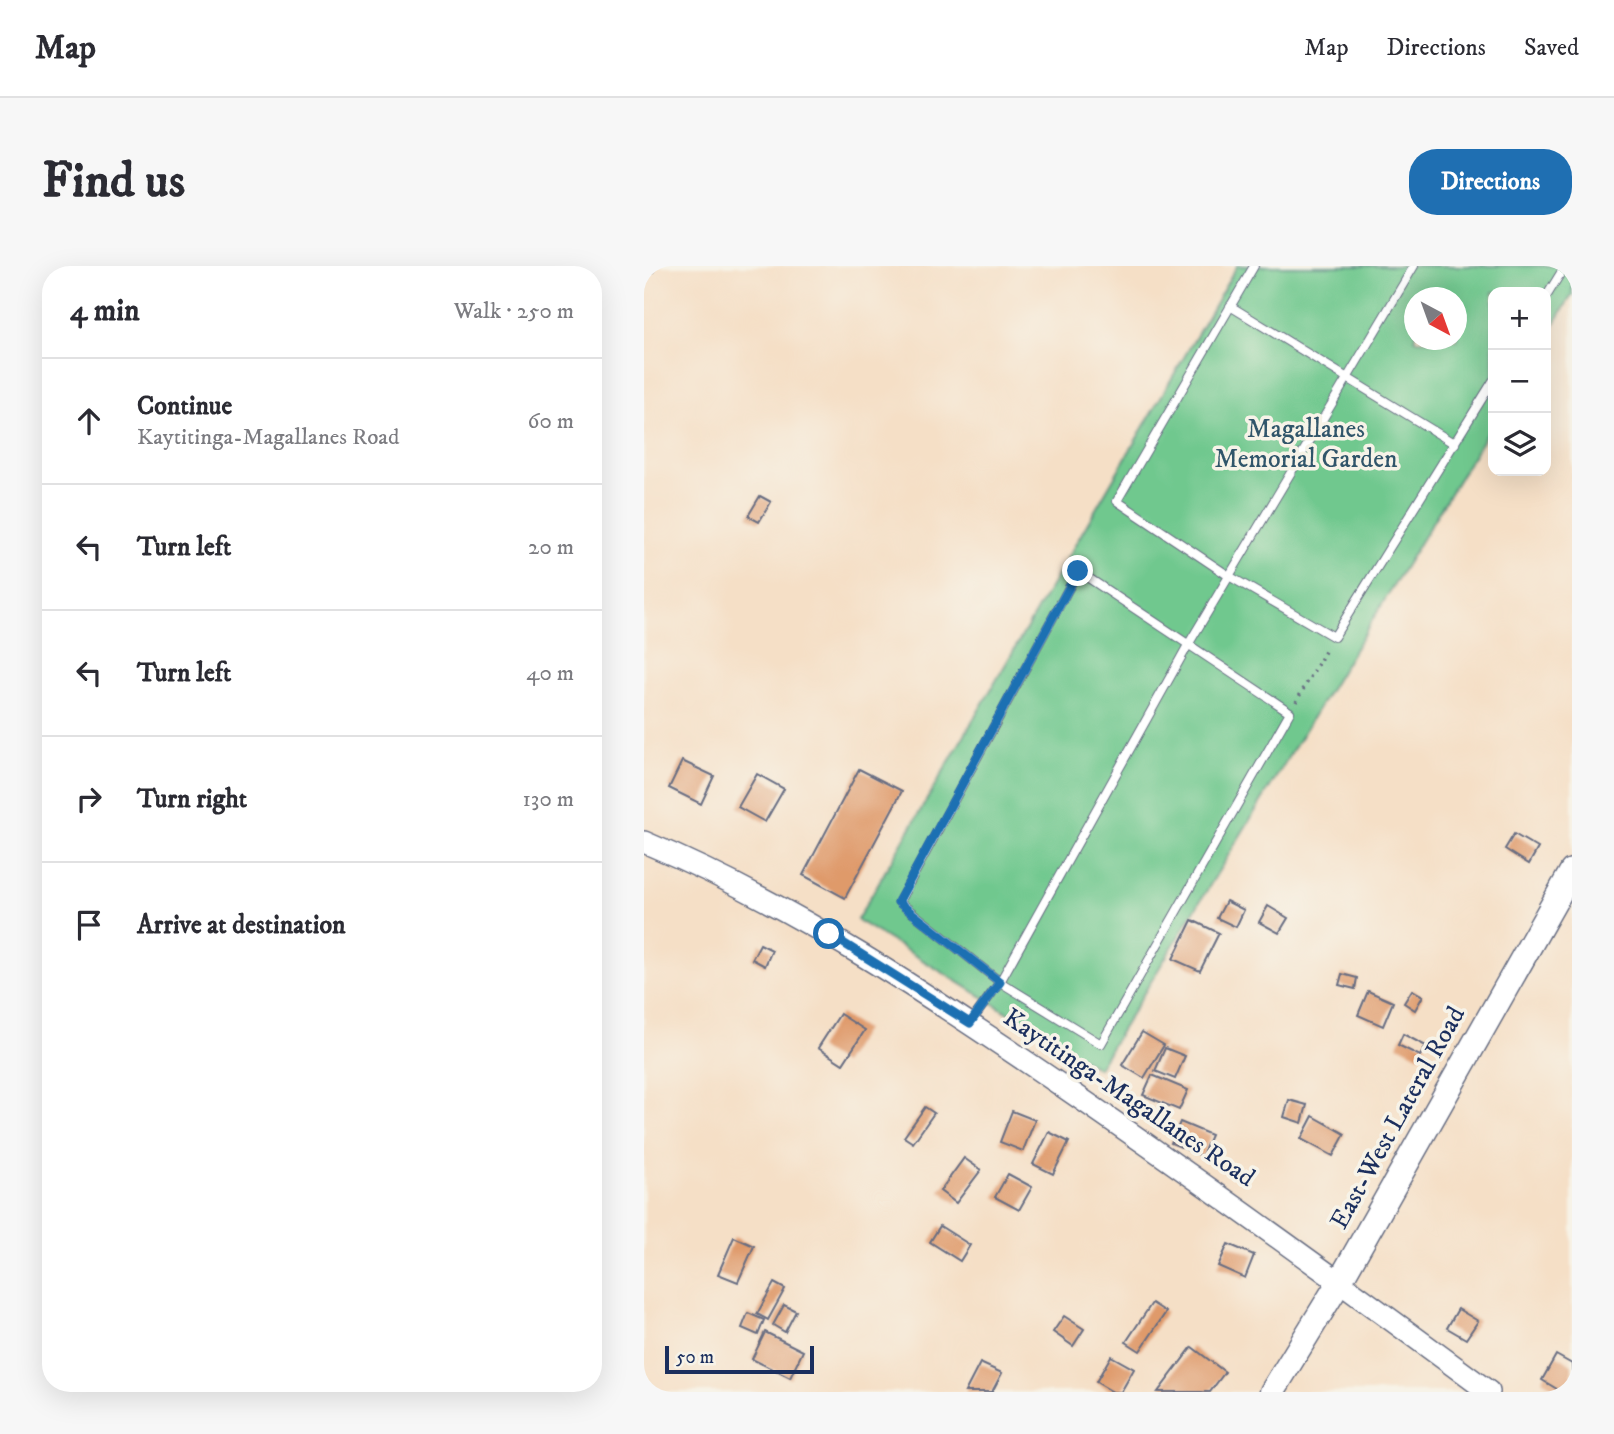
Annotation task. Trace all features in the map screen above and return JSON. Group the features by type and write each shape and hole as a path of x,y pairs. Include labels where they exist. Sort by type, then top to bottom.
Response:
{"main road":[{"name":"Kaytitinga-Magallanes Road","path":"644,842 705,868 829,934 970,1023 1253,1217 1489,1392"},
{"name":"East-West Lateral Road","path":"1272,1392 1340,1281 1572,871"}],"lane":[{"path":"1254,266 1117,501 1229,576 1334,637 1488,390"},
{"path":"970,1023 1000,982 1188,645 1414,266"},
{"path":"1551,289 1565,266"},
{"path":"1230,306 1455,443"},
{"path":"1078,571 1290,712 1101,1044 1000,982 898,902 1078,571"}],"path":[{"path":"1290,712 1334,637"}],"green space":[{"name":"Magallanes Memorial Garden","path":"1237,266 1572,266 1572,295 1551,330 1551,287 1488,287 1488,431 1098,1068 857,920"}],"building":[{"path":"760,496 771,502 759,522 748,516"},
{"path":"682,761 714,776 701,804 669,788"},
{"path":"859,769 902,791 845,898 803,875"},
{"path":"757,774 784,789 765,822 738,807"},
{"path":"1514,834 1538,848 1529,864 1505,849"},
{"path":"1226,901 1244,910 1236,927 1217,918"},
{"path":"1268,906 1288,918 1279,933 1259,922"},
{"path":"1192,920 1219,933 1200,971 1173,959"},
{"path":"760,944 772,950 765,966 752,959"},
{"path":"1342,974 1357,978 1355,989 1339,985"},
{"path":"1412,990 1423,996 1415,1010 1404,1003"},
{"path":"1368,991 1393,1002 1383,1026 1358,1015"},
{"path":"840,1014 865,1030 843,1064 818,1048"},
{"path":"1142,1032 1164,1045 1144,1078 1122,1065"},
{"path":"1403,1034 1426,1046 1420,1056 1398,1045"},
{"path":"1165,1048 1185,1056 1175,1079 1155,1071"},
{"path":"1152,1075 1188,1090 1179,1110 1143,1095"},
{"path":"1289,1100 1307,1105 1302,1123 1284,1117"},
{"path":"925,1107 934,1113 913,1143 904,1137"},
{"path":"1012,1111 1035,1120 1023,1151 1000,1142"},
{"path":"1313,1116 1345,1134 1333,1156 1301,1139"},
{"path":"1180,1122 1211,1135 1202,1156 1171,1143"},
{"path":"1049,1132 1069,1142 1053,1174 1033,1164"},
{"path":"964,1158 981,1170 956,1203 940,1191"},
{"path":"1008,1174 1032,1187 1019,1210 995,1197"},
{"path":"940,1226 970,1245 960,1261 930,1242"},
{"path":"734,1237 754,1246 738,1282 718,1274"},
{"path":"1228,1244 1254,1255 1245,1278 1218,1266"},
{"path":"774,1283 785,1289 768,1320 757,1314"},
{"path":"1152,1303 1166,1312 1140,1351 1126,1342"},
{"path":"784,1305 796,1311 785,1332 773,1325"},
{"path":"1458,1309 1478,1321 1466,1339 1447,1328"},
{"path":"748,1313 764,1320 758,1335 742,1328"},
{"path":"1064,1316 1084,1329 1073,1346 1053,1332"},
{"path":"765,1332 803,1351 790,1378 752,1359"},
{"path":"1192,1347 1225,1372 1210,1392 1158,1392"},
{"path":"1556,1355 1572,1364 1572,1392 1562,1392 1542,1380"},
{"path":"1111,1356 1134,1369 1121,1392 1113,1392 1096,1382"},
{"path":"980,1363 1002,1373 992,1392 965,1392"}],"route":[{"path":"829,934 970,1023 1000,982 898,902 1078,571"}]}
